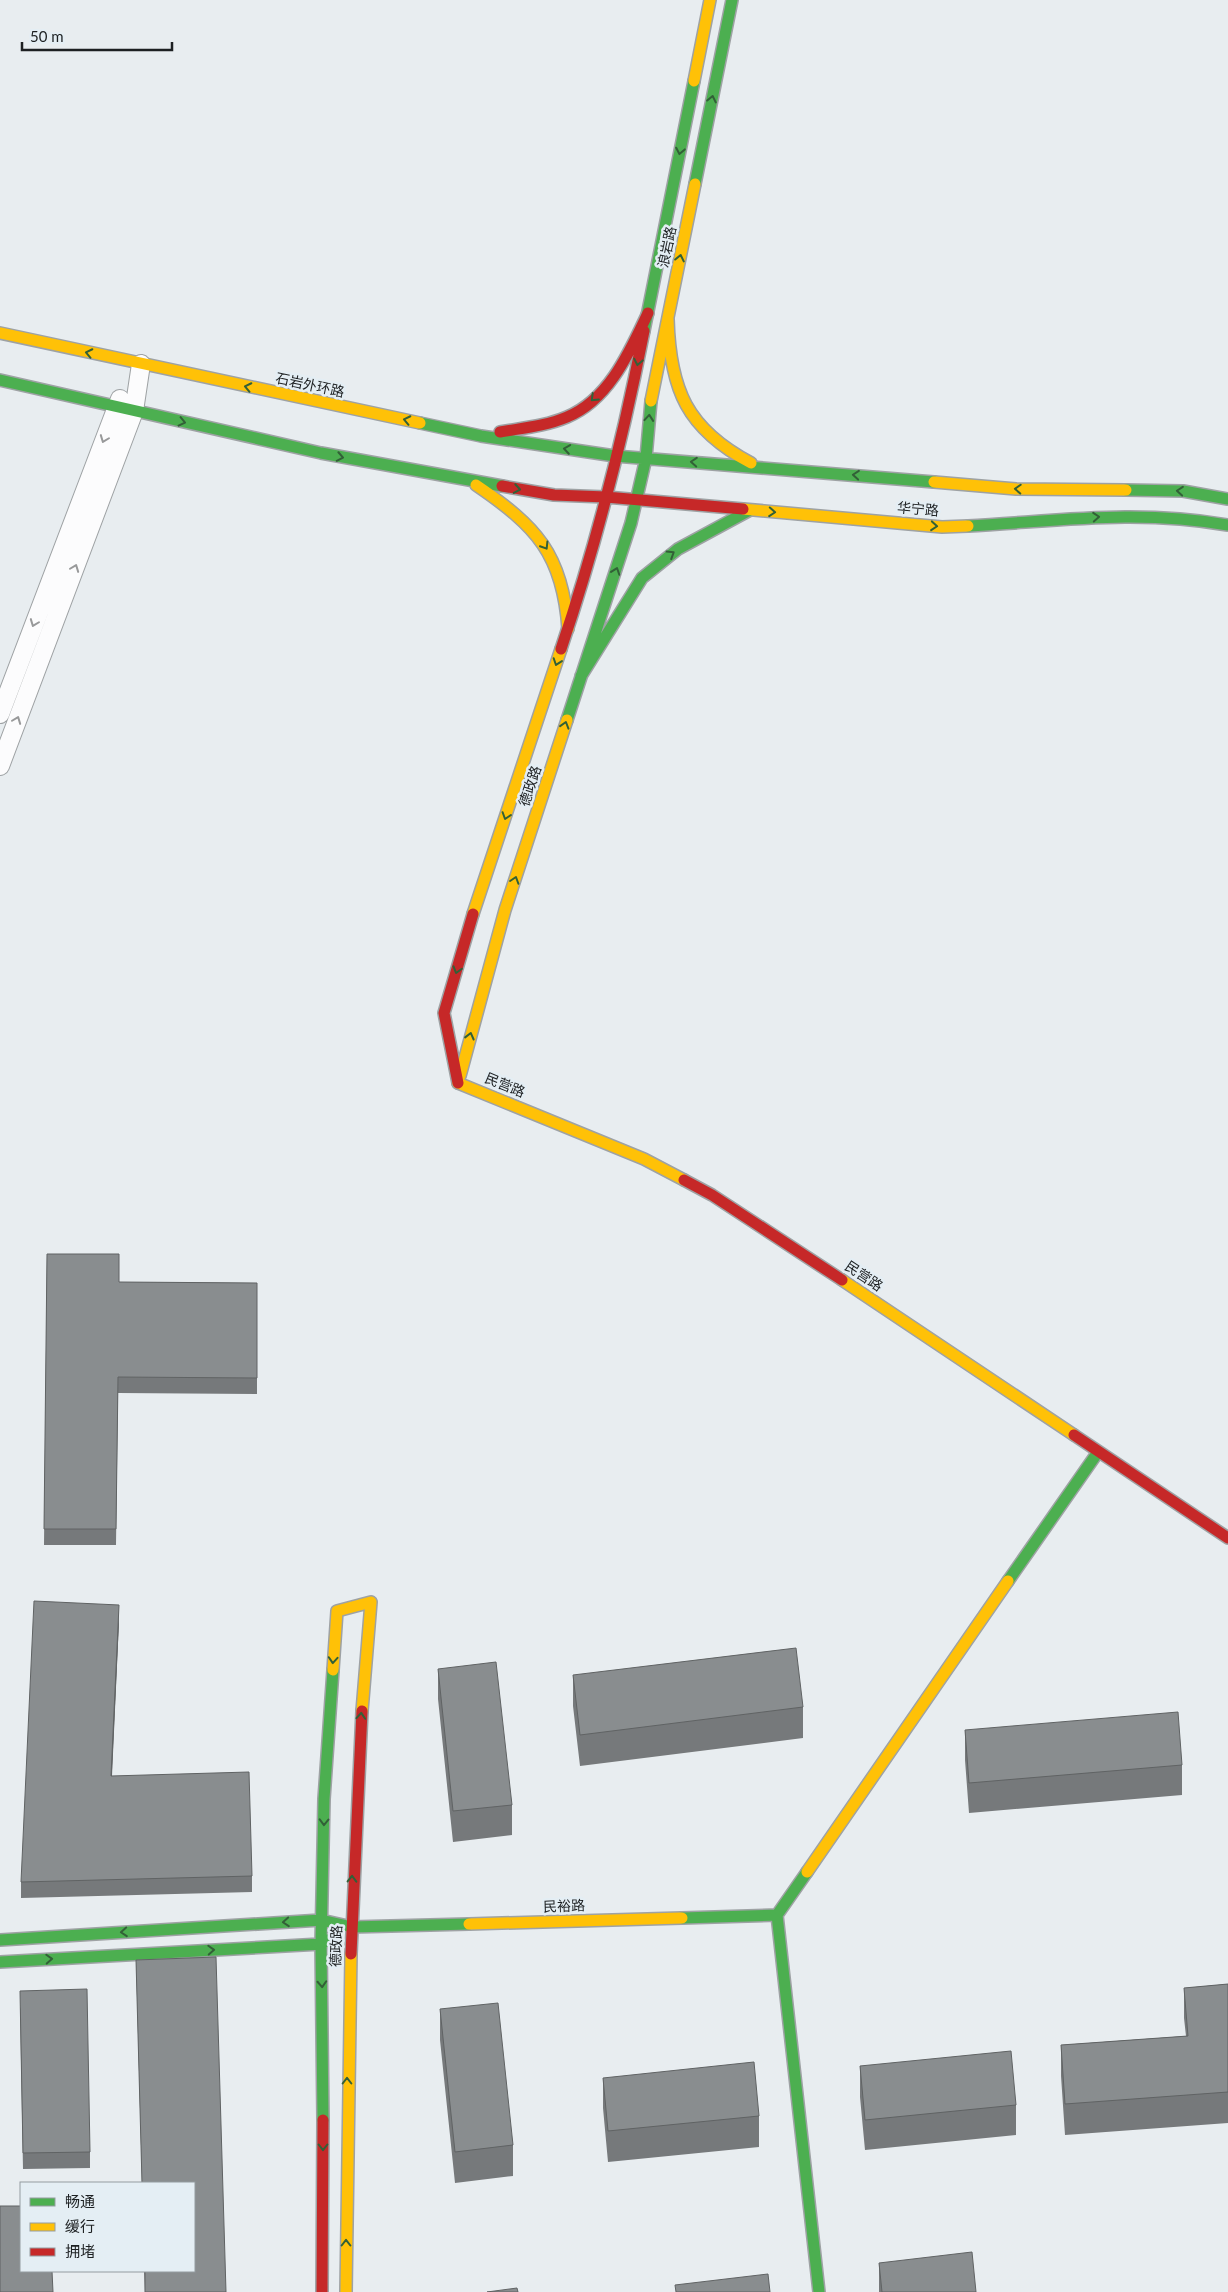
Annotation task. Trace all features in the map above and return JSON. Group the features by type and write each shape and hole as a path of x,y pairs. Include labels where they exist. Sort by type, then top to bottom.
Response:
{"main road":[{"name":"浪岩路","path":"606,497 630,403 710,0"},
{"name":"浪岩路","path":"637,500 646,458 651,400 732,0"},
{"path":"481,436 553,422 579,411 597,396 618,371 635,342 648,313"},
{"path":"668,319 668,345 672,372 680,397 693,418 709,437 724,449 757,466"},
{"name":"石岩外环路","path":"0,333 481,436 615,456"},
{"path":"0,380 321,453 554,495 606,497"},
{"name":"华宁路","path":"615,456 757,466 1016,489 1182,491 1228,499"},
{"path":"469,481 519,516 541,540 556,564 564,591 568,628"},
{"name":"华宁路","path":"606,497 942,527 1109,516 1168,515 1228,525"},
{"name":"德政路","path":"458,1083 444,1013 474,911 591,557 606,497"},
{"name":"德政路","path":"458,1083 505,910 619,562 637,500"},
{"path":"581,676 642,578 650,569 677,550 750,510"},
{"name":"民营路","path":"458,1083 644,1159 712,1195 789,1243 1228,1538"},
{"path":"819,2292 777,1915 1098,1452"},
{"name":"德政路","path":"322,2292 323,2003 321,1920 324,1894 324,1799 336,1611 371,1602 357,1781 348,2022 346,2292"},
{"name":"民裕路","path":"352,1928 777,1915"},
{"path":"0,1940 321,1920 352,1928"},
{"path":"0,1962 321,1944 352,1928"}],"street":[{"path":"0,714 116,407 140,364"},
{"path":"0,766 134,411 140,364"}],"building":[{"path":"47,1254 119,1254 119,1282 257,1283 257,1378 118,1377 116,1529 44,1529"},
{"path":"34,1601 119,1605 111,1776 249,1772 252,1876 21,1882"},
{"path":"796,1648 803,1707 580,1735 573,1675"},
{"path":"496,1662 512,1805 453,1811 438,1669"},
{"path":"1178,1712 1182,1765 969,1783 965,1730"},
{"path":"216,1957 226,2292 145,2292 145,2272 195,2272 195,2182 142,2182 136,1960"},
{"path":"1228,1984 1228,2092 1065,2104 1061,2045 1188,2036 1184,1988"},
{"path":"87,1989 90,2152 23,2153 20,1991"},
{"path":"498,2003 513,2145 455,2152 440,2009"},
{"path":"1011,2051 1016,2105 865,2120 860,2066"},
{"path":"754,2062 759,2116 608,2131 603,2078"},
{"path":"0,2206 20,2206 20,2272 52,2272 53,2292 0,2292"},
{"path":"972,2252 976,2292 882,2292 879,2263"},
{"path":"768,2274 770,2292 676,2292 675,2285"},
{"path":"517,2288 518,2292 487,2292"}],"traffic: fast":[{"path":"695,184 732,0"},
{"path":"644,331 694,81"},
{"path":"0,380 321,453 502,486"},
{"path":"567,720 631,523 646,458 651,401"},
{"path":"420,423 481,436 615,456 934,482"},
{"path":"1126,490 1183,491 1228,499"},
{"path":"581,676 642,578 678,549 750,510"},
{"path":"968,526 1066,519 1129,517 1194,520 1228,525"},
{"path":"1008,1581 1098,1452"},
{"path":"323,2120 321,1944 324,1799 333,1670"},
{"path":"807,1872 777,1915 819,2292"},
{"path":"682,1918 777,1915"},
{"path":"0,1940 321,1920 352,1927 469,1924"},
{"path":"0,1962 321,1944 336,1936"}],"traffic: slow":[{"path":"694,81 710,0"},
{"path":"651,401 695,184"},
{"path":"668,319 673,367 678,387 686,405 711,436 729,450 751,463"},
{"path":"0,333 420,423"},
{"path":"934,482 1016,489 1126,490"},
{"path":"476,485 515,514 543,544 553,561 560,581 568,629"},
{"path":"743,509 942,527 968,526"},
{"path":"473,914 561,649"},
{"path":"460,1076 505,910 567,720"},
{"path":"458,1083 644,1159 684,1180"},
{"path":"842,1280 1074,1435"},
{"path":"807,1872 1008,1581"},
{"path":"333,1670 337,1611 371,1602 362,1711"},
{"path":"469,1924 682,1918"},
{"path":"346,2292 351,1954"}],"traffic: jam":[{"path":"500,432 551,423 582,409 595,399 606,387 626,358 648,313"},
{"path":"561,649 586,571 608,492 644,331"},
{"path":"502,486 554,495 606,497 743,509"},
{"path":"458,1083 444,1013 473,914"},
{"path":"684,1180 712,1195 842,1280"},
{"path":"1074,1435 1228,1538"},
{"path":"351,1954 362,1711"},
{"path":"322,2292 323,2120"}]}
